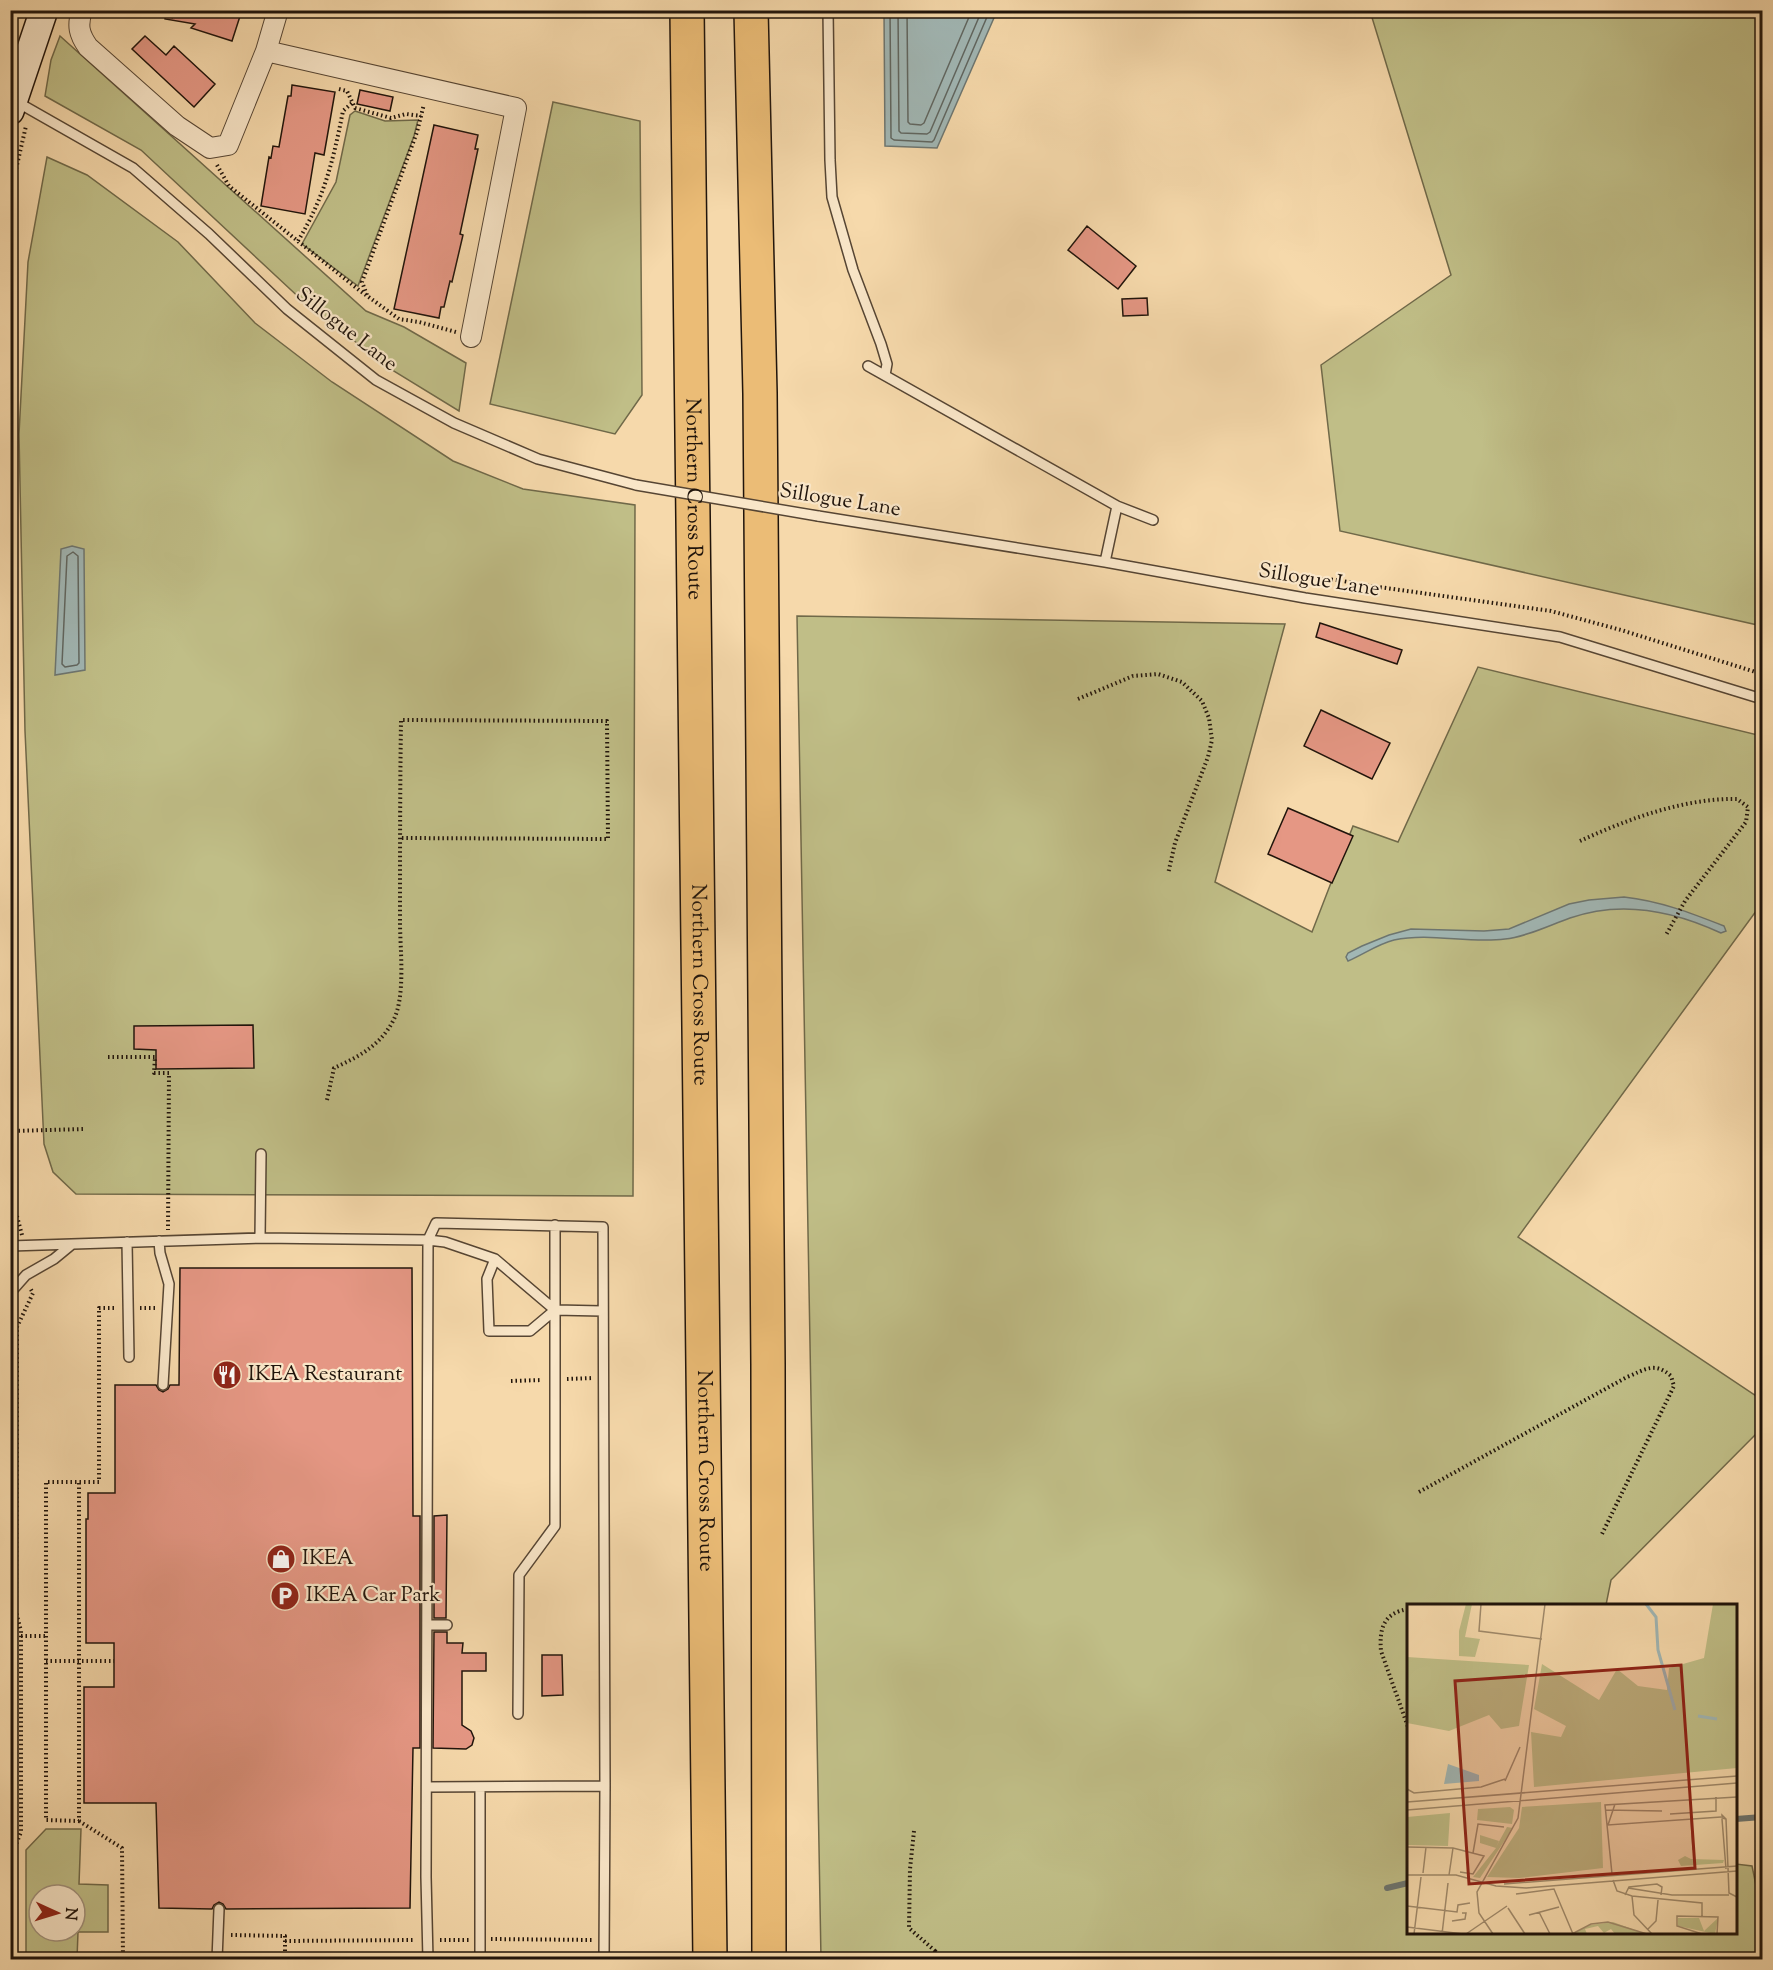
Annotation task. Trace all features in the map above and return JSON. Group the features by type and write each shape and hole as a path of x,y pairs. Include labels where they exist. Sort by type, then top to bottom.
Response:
{"highway":[{"name":"Northern Cross Route","path":"687,10 710,1959"},
{"path":"751,10 760,393 768,1364 769,1959"},
{"path":"768,1364 779,1593 788,1959"}],"main road":[{"path":"12,103 44,10"}],"street":[{"path":"82,10 79,21 80,34 88,47 177,126 219,147 266,51 278,10"},
{"path":"266,51 516,108 471,337"}],"lane":[{"path":"828,10 832,197 853,270 887,364 885,375"},
{"name":"Sillogue Lane","path":"12,103 133,168 209,234 287,309 376,380 454,423 538,459 636,485 1105,562 1305,598 1560,637 1762,699"},
{"path":"868,366 1117,506 1153,520"},
{"path":"1105,562 1117,506"},
{"path":"260,1238 261,1154"},
{"path":"428,1959 428,1240 436,1223 603,1227 604,1959"},
{"path":"518,1714 519,1575 555,1526 555,1225"},
{"path":"10,1246 260,1238 428,1240 445,1242 495,1259 555,1310 602,1311"},
{"path":"163,1241 160,1253 169,1284 163,1385"},
{"path":"127,1242 129,1357"},
{"path":"10,1293 24,1277 54,1259 71,1245"},
{"path":"495,1259 487,1279 489,1331 530,1331 555,1310"},
{"path":"427,1624 447,1625"},
{"path":"427,1787 605,1786"},
{"path":"480,1787 480,1959"},
{"path":"217,1959 219,1909"}],"path":[{"path":"10,20 13,10"},
{"path":"171,18 173,10"},
{"path":"337,88 347,92 355,108 391,118 406,114 421,116"},
{"path":"367,296 362,282 421,116 428,88"},
{"path":"298,241 314,215 327,184 344,111 352,103"},
{"path":"219,147 221,173 229,186 367,296 399,319 419,322 471,337"},
{"path":"1301,587 1305,581 1311,579 1342,581 1551,611 1602,624 1762,674"},
{"path":"1078,699 1133,676 1158,674 1182,682 1202,701 1209,718 1212,740 1208,757 1175,843 1168,874"},
{"path":"327,1101 334,1068 359,1057 380,1040 394,1020 400,993 400,838 400,720 607,721 608,838 400,838"},
{"path":"1580,841 1627,822 1695,802 1737,799 1748,807 1746,822 1685,901 1666,935"},
{"path":"10,978 15,1209 22,1231 21,1245"},
{"path":"108,1057 155,1057 154,1073 169,1073 163,1241"},
{"path":"14,1131 83,1129"},
{"path":"16,1959 15,1847 21,1832 21,1636 16,1612 17,1327 33,1293 24,1277"},
{"path":"123,1959 122,1848 79,1821 46,1820 46,1482 99,1482 99,1308 169,1308"},
{"path":"1419,1492 1627,1377 1658,1367 1671,1376 1674,1386 1602,1534"},
{"path":"79,1483 79,1821"},
{"path":"1407,1609 1400,1610 1390,1616 1383,1624 1380,1639 1384,1660 1407,1724"},
{"path":"21,1636 46,1636"},
{"path":"46,1661 114,1661"},
{"path":"914,1831 910,1869 909,1928 944,1959"},
{"path":"218,1935 285,1936 285,1959"},
{"path":"285,1941 604,1940"},
{"path":"933,1959 935,1952"}],"shaded area":[{"path":"1370,11 1762,11 1762,626 1340,531 1321,365 1451,275"},
{"path":"60,36 366,311 404,327 466,363 459,411 392,370 305,303 141,150 45,96 51,60"},
{"path":"553,102 640,121 642,395 615,434 490,404"},
{"path":"355,111 385,121 418,120 358,286 302,244 336,182 350,115"},
{"path":"47,157 87,175 178,242 255,323 332,382 453,461 523,489 635,505 633,1196 76,1194 53,1172 44,1144 25,731 19,434 28,262"},
{"path":"797,616 1285,624 1215,882 1312,932 1353,826 1398,842 1478,667 1762,736 1762,903 1518,1237 1762,1400 1762,1428 1611,1580 1606,1604 1407,1604 1407,1934 1737,1934 1737,1864 1752,1866 1762,1914 1762,1959 821,1959"},
{"path":"46,1829 81,1829 79,1883 27,1883 27,1943 78,1943 77,1959 26,1959 26,1850"},
{"path":"87,1884 108,1885 108,1932 87,1932"}],"water":[{"path":"884,11 997,11 937,148 885,146"},
{"path":"72,546 84,549 85,670 55,675 61,549"},
{"path":"1624,897 1650,901 1687,912 1724,926 1726,931 1721,933 1685,919 1647,910 1609,910 1570,918 1513,938 1477,940 1436,937 1408,938 1382,944 1348,961 1346,957 1348,953 1362,946 1411,929 1484,931 1509,929 1569,904"}],"building":[{"path":"166,10 242,10 232,41 191,28 195,24 165,19"},
{"path":"145,36 166,55 174,46 215,84 194,107 132,49"},
{"path":"292,85 335,92 324,155 315,153 305,214 261,206 269,157 271,158 273,146 279,147"},
{"path":"360,90 393,97 390,111 357,104"},
{"path":"434,125 478,135 475,149 478,149 460,234 463,235 452,282 450,281 439,318 394,309"},
{"path":"1087,226 1136,266 1118,289 1068,250"},
{"path":"1147,298 1148,315 1123,316 1122,299"},
{"path":"1320,623 1402,650 1397,664 1316,637"},
{"path":"1321,710 1390,743 1372,779 1304,746"},
{"path":"1288,808 1353,836 1332,883 1268,854"},
{"path":"253,1025 254,1068 156,1069 156,1050 134,1049 134,1026"},
{"name":"IKEA Car Park","path":"180,1268 412,1268 413,1516 420,1516 420,1748 413,1748 410,1908 226,1909 219,1902 212,1909 159,1908 156,1803 84,1803 84,1687 114,1687 114,1643 86,1643 88,1493 115,1493 115,1385 156,1385 163,1392 170,1385 179,1385"},
{"path":"447,1515 446,1618 434,1618 434,1516"},
{"path":"434,1632 447,1632 447,1643 463,1643 462,1653 486,1653 486,1671 462,1671 462,1725 471,1731 474,1738 472,1745 466,1749 433,1748"},
{"path":"542,1655 562,1655 563,1695 542,1696"}],"waterway":[{"path":"1737,1819 1762,1817"},
{"path":"1387,1888 1407,1883"}],"place":[{"name":"IKEA Restaurant","path":"227,1375"},
{"name":"IKEA","path":"281,1559"},
{"name":"IKEA Car Park","path":"285,1596"}]}
